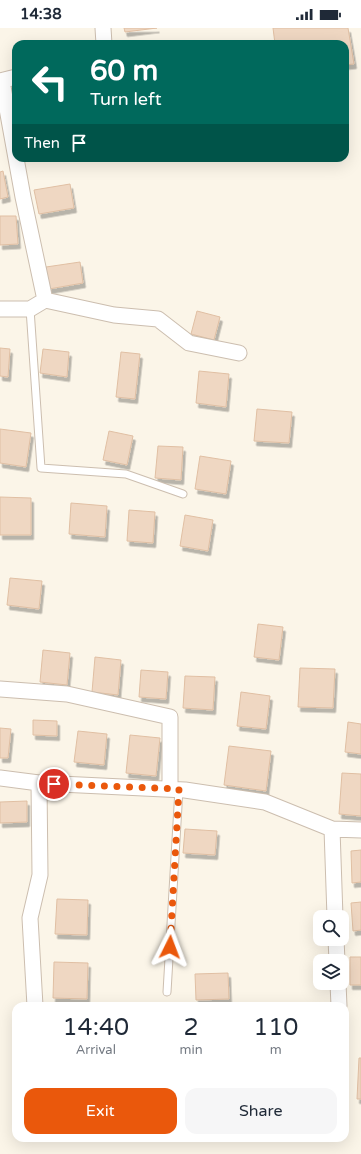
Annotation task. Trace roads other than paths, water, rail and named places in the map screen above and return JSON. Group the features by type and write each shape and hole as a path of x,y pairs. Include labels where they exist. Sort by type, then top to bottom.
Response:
{"street":[{"path":"103,28 104,40"},
{"path":"6,80 12,121"},
{"path":"18,162 23,197 45,300"},
{"path":"0,309 30,309 45,300 114,315 158,319 189,343 238,352"},
{"path":"0,689 67,694 170,717 175,789"},
{"path":"0,778 39,783 175,789 265,802 332,829 361,830"},
{"path":"35,1002 30,918 40,875 39,783"},
{"path":"332,829 335,910"},
{"path":"338,990 339,1002"}],"lane":[{"path":"30,309 41,468 126,474 183,494"},
{"path":"167,992 175,789"}]}
